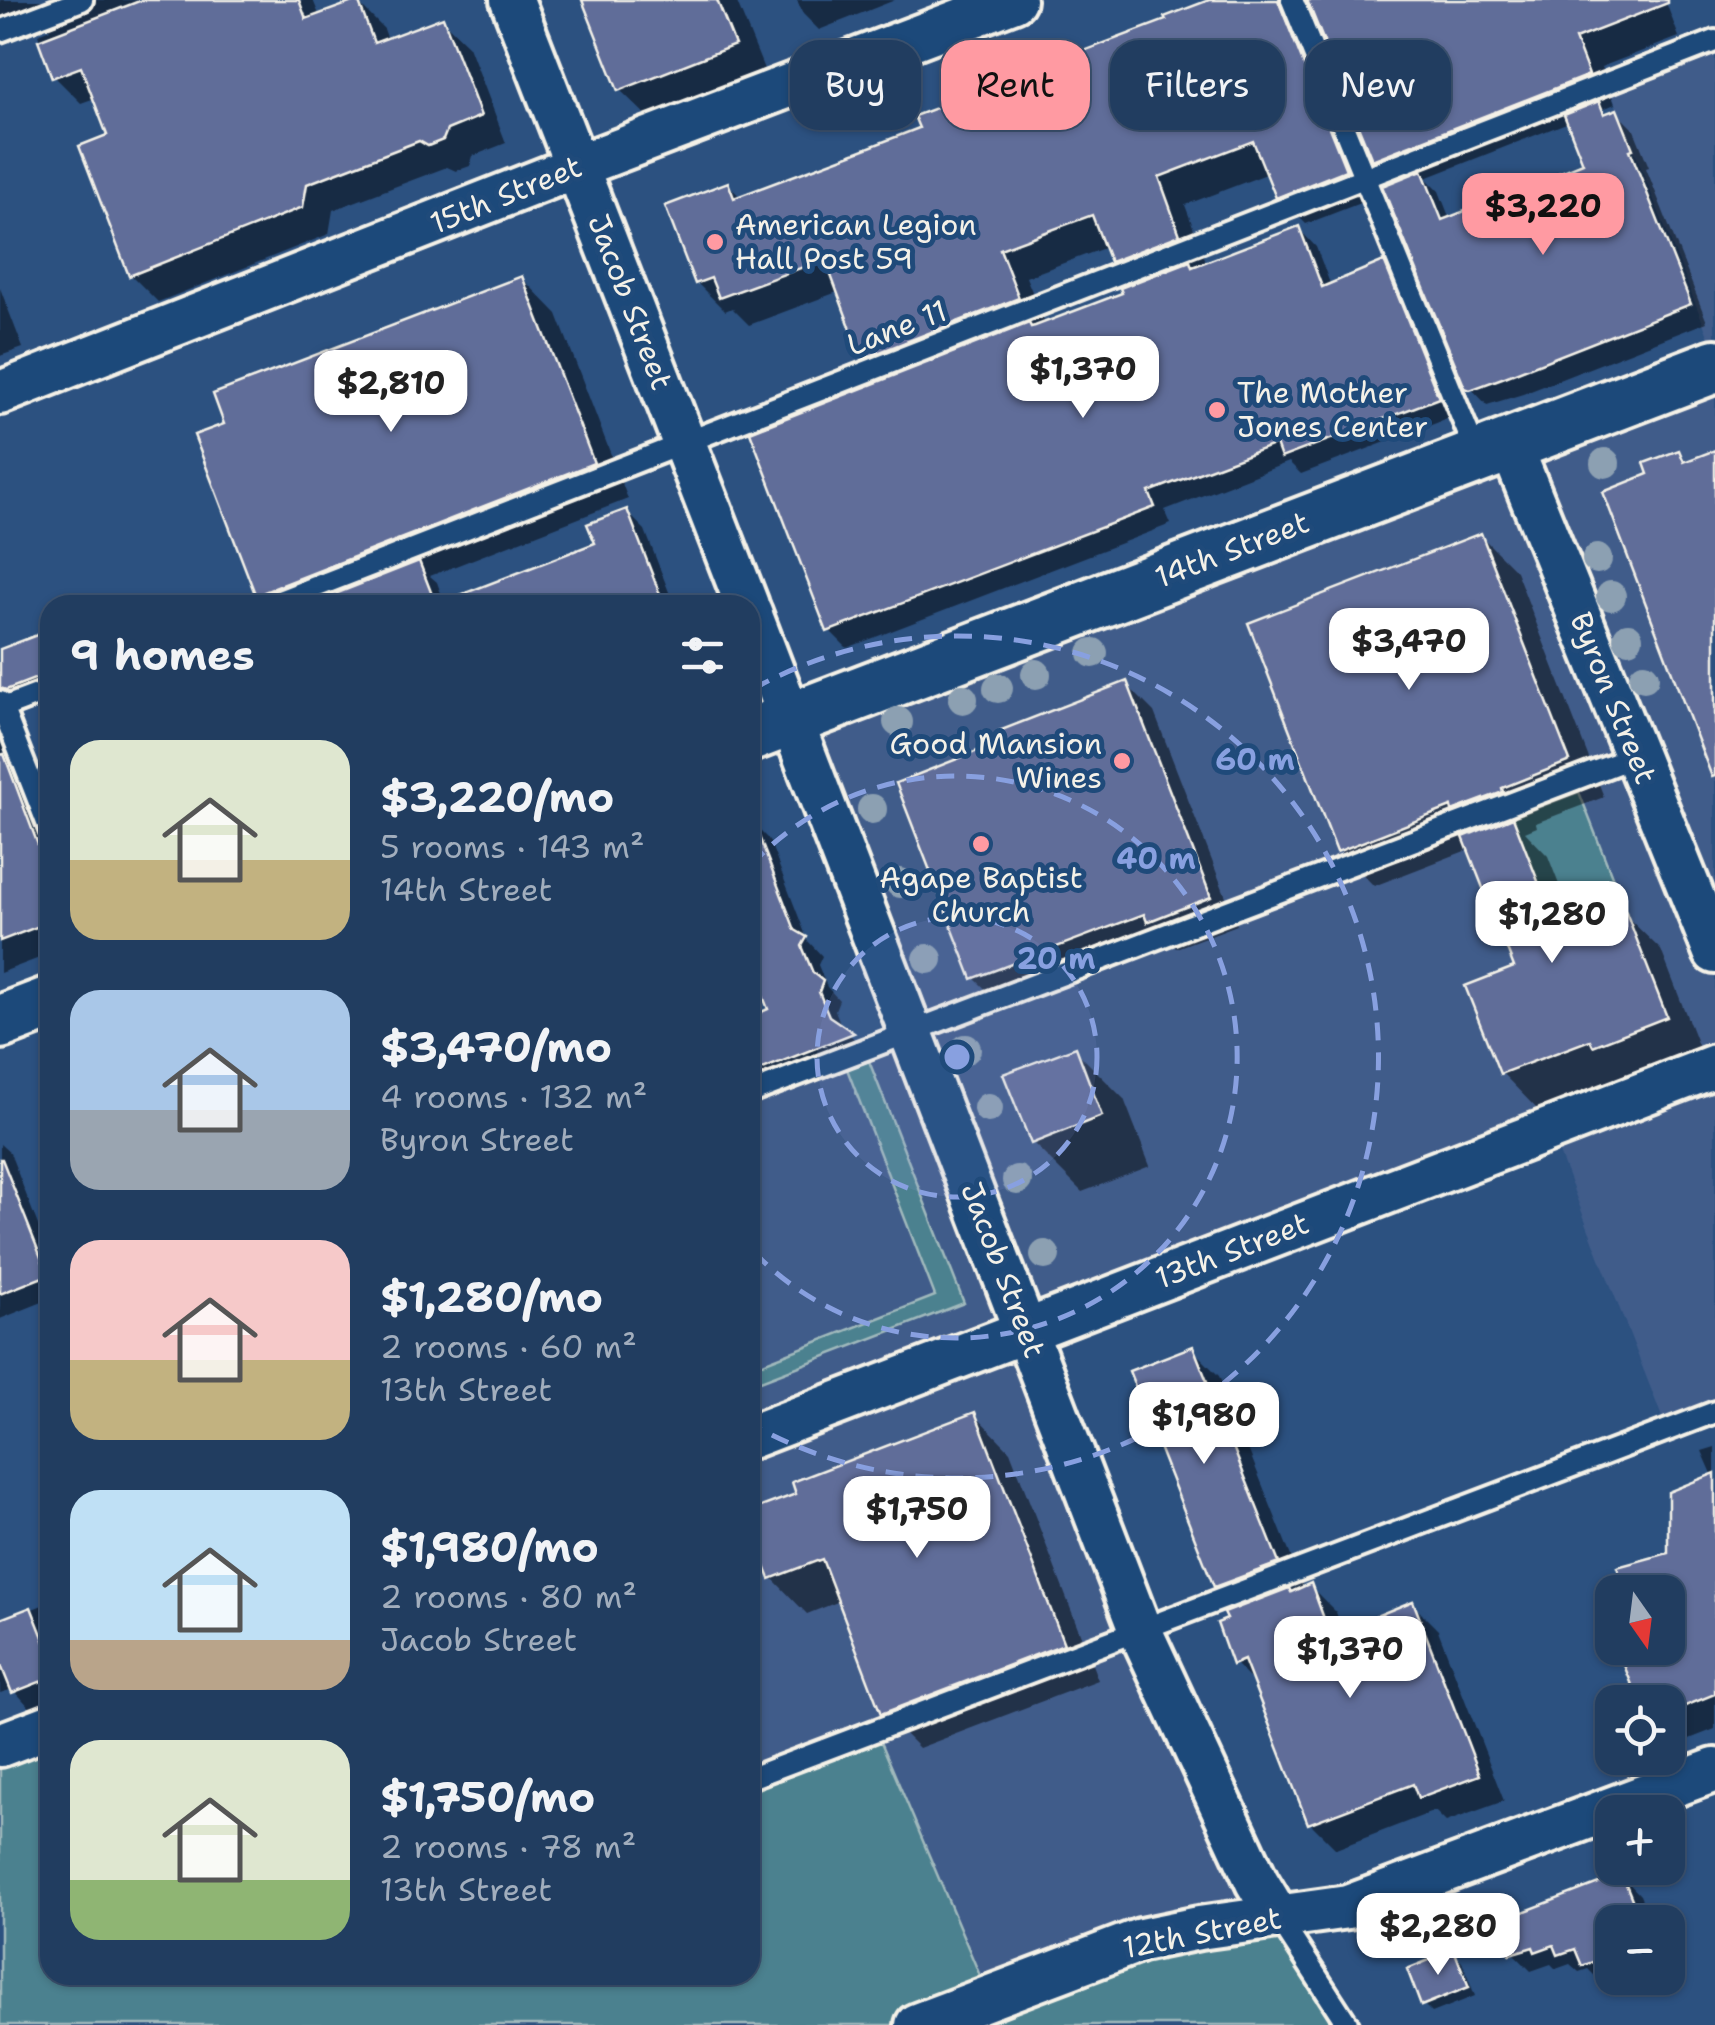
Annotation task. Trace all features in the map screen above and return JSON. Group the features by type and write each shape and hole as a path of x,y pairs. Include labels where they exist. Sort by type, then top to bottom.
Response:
{"street":[{"name":"Jacob Street","path":"512,0 743,595"},
{"name":"15th Street","path":"0,393 1014,0"},
{"name":"14th Street","path":"770,727 1715,366"},
{"name":"Byron Street","path":"1494,450 1636,756 1715,952"},
{"name":"Jacob Street","path":"760,670 770,727 912,1032 1140,1630 1257,1882 1278,1917"},
{"path":"0,1022 40,1006"},
{"name":"13th Street","path":"760,1433 1715,1066"},
{"path":"0,1745 40,1730"},
{"name":"12th Street","path":"918,2025 1142,1940 1348,1908 1715,1770"}],"lane":[{"path":"0,31 82,0"},
{"path":"1292,0 1364,178 1494,450"},
{"name":"Lane 11","path":"295,595 1715,41"},
{"path":"40,693 1,706 40,805"},
{"path":"760,1090 1636,756"},
{"path":"760,1774 1715,1412"},
{"path":"1278,1917 1351,2025"}],"shaded area":[{"path":"1715,41 1715,353 1607,83"},
{"path":"1715,366 1715,1412 1667,1430 1550,1130 1027,1331 1278,1917 989,1998 760,1787 760,1089 911,1032 791,719"}],"green space":[{"path":"1579,792 1626,912 1583,929 1564,948 1513,817"},
{"path":"869,1061 964,1303 760,1381 760,1364 935,1296 847,1069"},
{"path":"40,1730 40,1985 760,1985 760,1774 876,1730 989,1997 1278,1917 1348,2025 0,2025 0,1745"}],"building":[{"path":"142,0 299,0 306,19 358,0 374,43 443,17 481,116 447,130 443,140 428,146 419,141 307,184 303,207 129,276 79,146 107,135 81,67 52,78 38,40"},
{"path":"582,0 717,0 735,45 618,91"},
{"path":"1209,0 1278,0 1305,68 1305,130 1330,130 1346,170 1276,198 1253,141 1159,177 1180,235 1110,262 1092,215 1000,249 1019,298 862,359 825,259 719,298 711,278 695,284 665,206 728,182 734,198 921,130 921,113 941,106 941,130 1090,130 1090,48 1110,41 1110,130 1285,130 1285,40 1113,40 1166,20 1164,17"},
{"path":"1307,0 1668,0 1575,39 1589,75 1451,129 1451,40 1323,40"},
{"path":"1599,101 1604,114 1617,109 1691,304 1505,377 1470,390 1465,388 1382,186 1422,170 1442,220 1478,206 1583,163 1564,115"},
{"path":"1360,130 1449,130 1372,160"},
{"path":"1299,226 1322,287 1384,261 1439,398 1281,458 1276,444 1196,474 1149,492 1155,507 827,632 750,432 1029,323 1035,326 1122,293 1120,288 1190,261 1192,267"},
{"path":"522,276 594,463 255,595 194,435 224,424 213,394"},
{"path":"1679,450 1684,462 1715,450 1712,777 1603,492 1648,474 1644,463"},
{"path":"627,509 660,595 460,595 595,543 587,524"},
{"path":"1481,533 1570,761 1502,788 1503,792 1452,811 1451,807 1337,852 1248,623"},
{"path":"419,561 432,595 332,595"},
{"path":"40,634 40,677 6,690 0,688 0,649"},
{"path":"1127,681 1211,897 1147,922 1144,914 972,979 896,783 1003,741 999,731"},
{"path":"4,754 40,850 40,926 0,941 0,755"},
{"path":"1513,817 1560,938 1626,912 1667,1017 1593,1046 1590,1040 1500,1074 1465,986 1514,967 1463,837"},
{"path":"760,839 795,930 807,937 802,946 813,973 823,981 819,992 829,1016 854,1033 760,1070 760,1013 768,1009 760,989"},
{"path":"1076,1047 1102,1116 1031,1144 1003,1074"},
{"path":"2,1159 40,1255 40,1278 0,1294"},
{"path":"1193,1346 1279,1563 1214,1587 1129,1371"},
{"path":"975,1412 1064,1644 881,1714 822,1559 770,1579 760,1554 760,1507 796,1494 792,1482"},
{"path":"1715,1473 1715,1694 1685,1706 1685,1685 1632,1685 1624,1665 1685,1665 1685,1575 1620,1575 1617,1567 1668,1553 1668,1492"},
{"path":"1311,1583 1330,1635 1413,1601 1480,1775 1418,1798 1413,1784 1308,1824 1244,1660 1232,1665 1217,1623 1227,1619 1224,1613"},
{"path":"31,1607 40,1630 40,1682 12,1693 0,1663 0,1619"},
{"path":"1595,1884 1626,1885 1634,1905 1595,1905 1595,1961 1582,1966 1575,1949 1558,1955 1554,1945 1535,1952 1533,1947 1510,1954 1497,1922"},
{"path":"1454,1950 1469,1987 1421,2006 1407,1969"}],"place":[{"name":"American Legion Hall Post 59","path":"715,242"},
{"name":"The Mother Jones Center","path":"1217,410"},
{"name":"Good Mansion Wines","path":"1122,761"},
{"name":"Agape Baptist Church","path":"981,844"}]}
